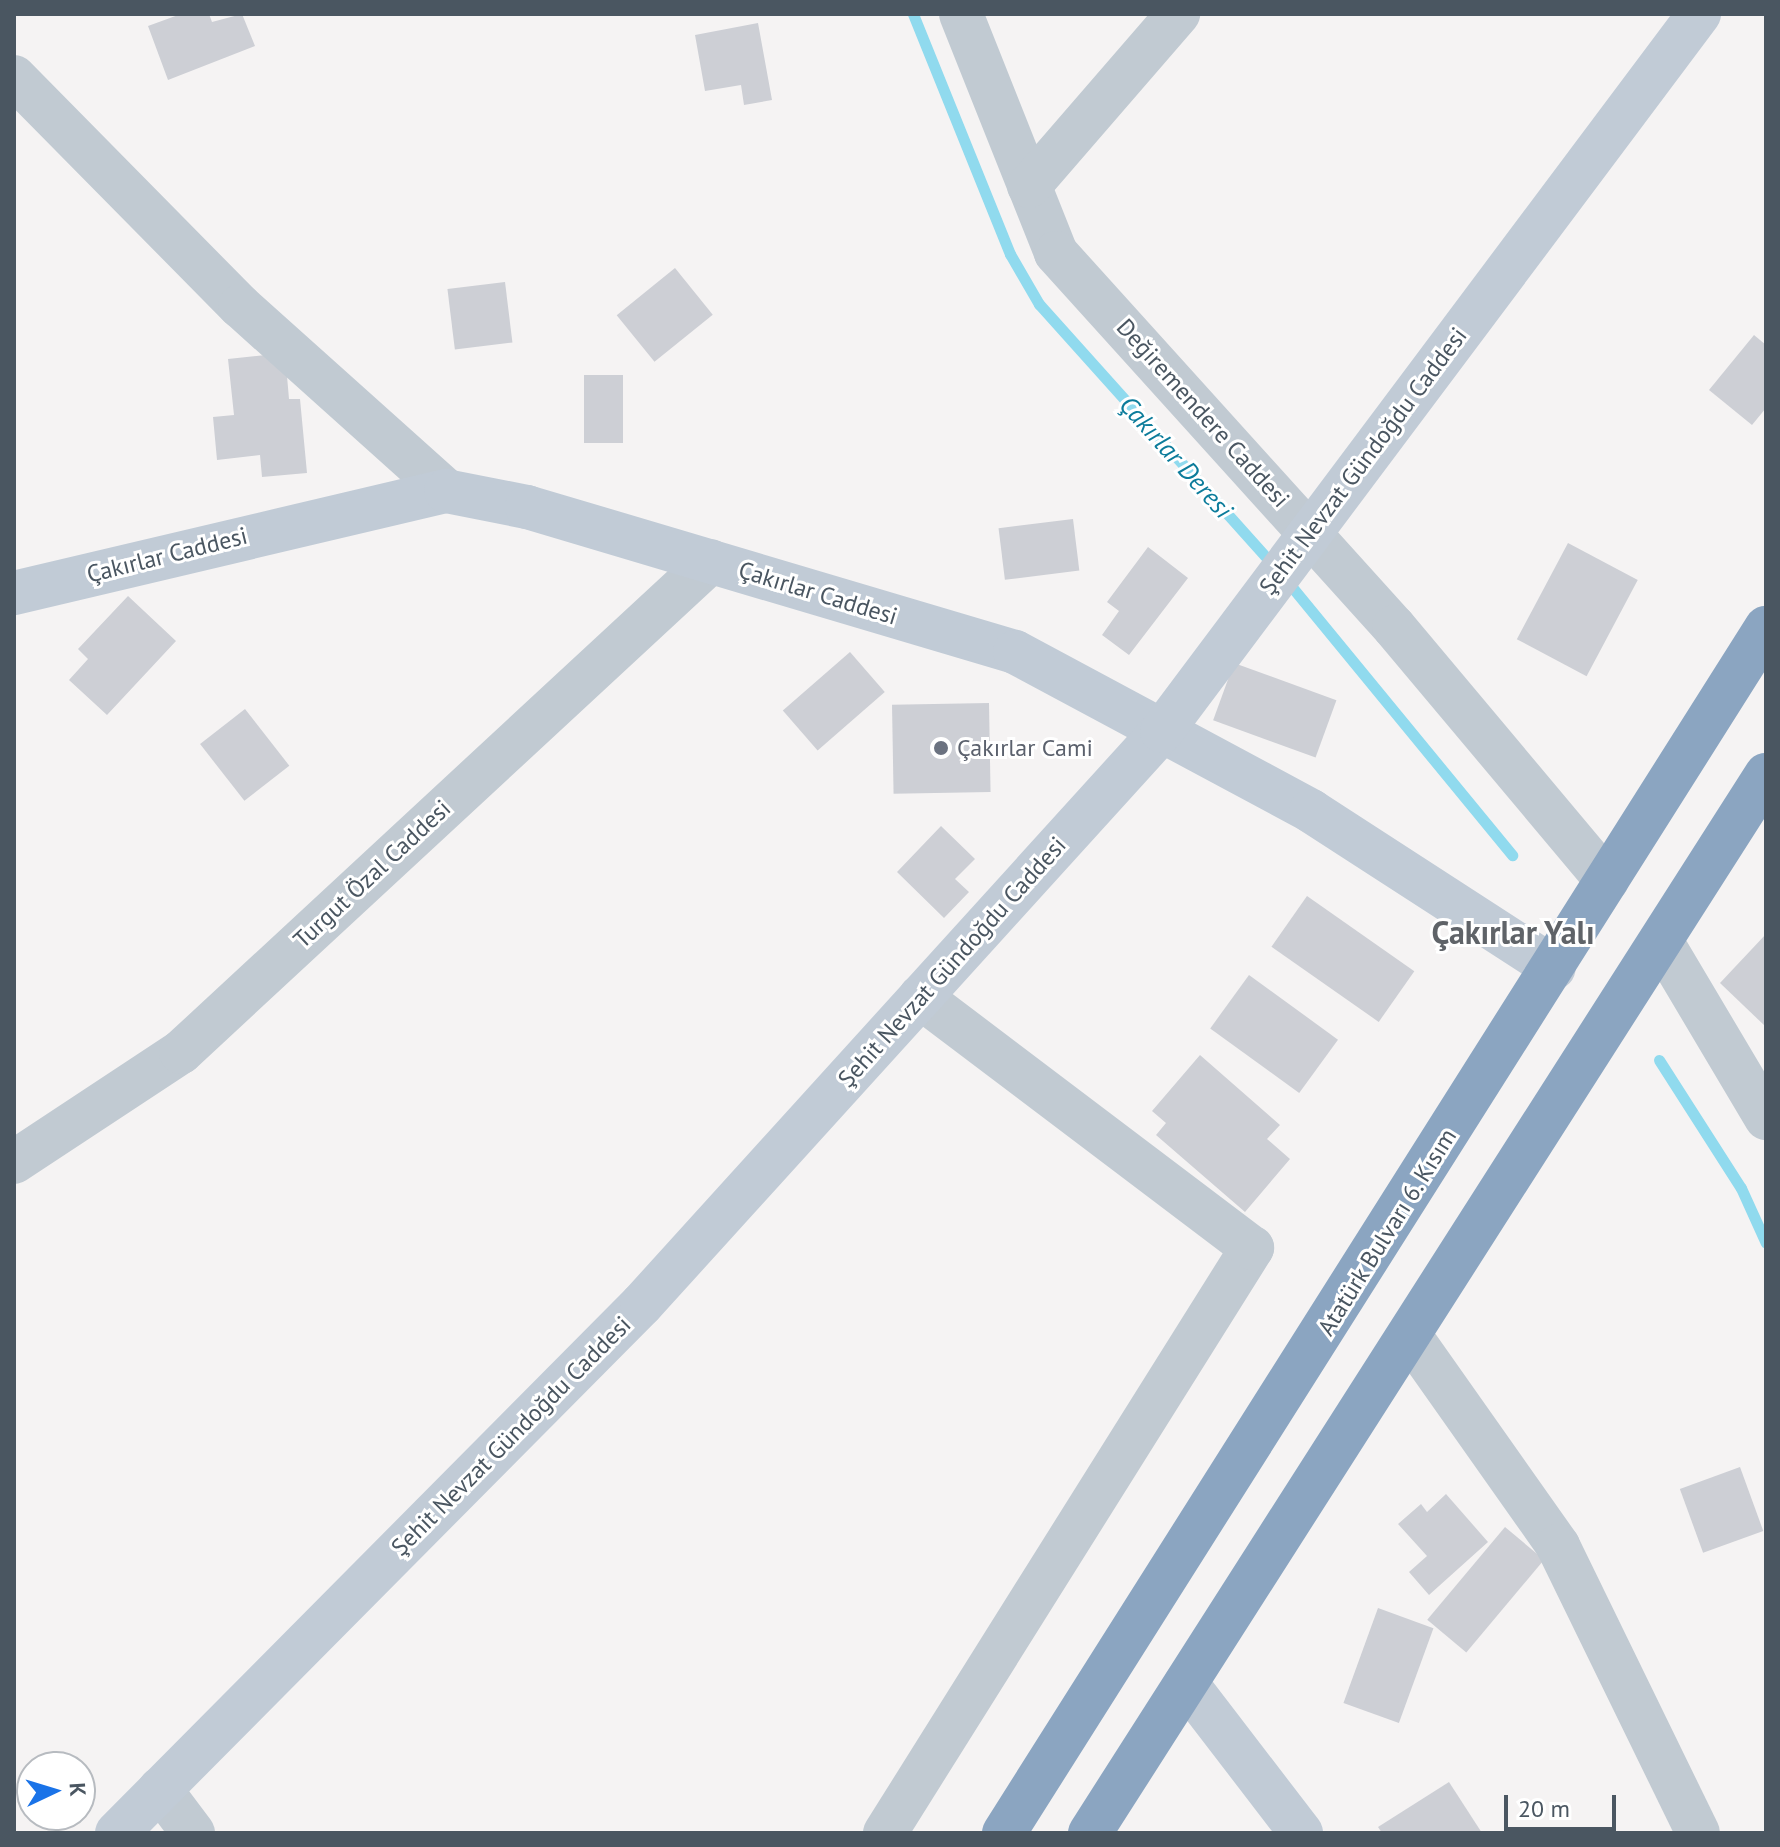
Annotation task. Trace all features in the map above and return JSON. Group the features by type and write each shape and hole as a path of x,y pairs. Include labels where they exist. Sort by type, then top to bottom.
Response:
{"highway":[{"name":"Atatürk Bulvarı 6. Kısım","path":"1004,1833 1554,968 1766,628"},
{"path":"1090,1833 1766,775"}],"street":[{"name":"Değiremendere Caddesi","path":"961,14 1056,253 1303,542 1607,881"},
{"path":"1029,186 1178,14"},
{"name":"Şehit Nevzat Gündoğdu Caddesi","path":"117,1833 642,1304 1162,731 1699,14"},
{"path":"14,77 240,306 446,491"},
{"name":"Çakırlar Caddesi","path":"14,593 446,491 527,507 1015,652 1311,811 1554,968"},
{"name":"Turgut Özal Caddesi","path":"14,1162 181,1052 711,561"},
{"path":"1661,941 1766,1118"},
{"path":"885,1833 1252,1248 920,997"},
{"path":"1410,1336 1558,1546 1698,1833"},
{"path":"1186,1683 1301,1833"},
{"path":"160,1789 193,1833"}],"building":[{"path":"181,14 209,14 212,22 242,14 255,46 168,80 148,26"},
{"path":"758,23 772,100 744,105 741,85 705,91 695,35"},
{"path":"675,268 713,315 654,362 617,315"},
{"path":"505,282 512,343 455,350 447,289"},
{"path":"1754,335 1766,345 1766,408 1752,425 1709,390"},
{"path":"285,353 289,399 300,399 307,473 262,477 260,455 217,460 213,417 234,415 228,359"},
{"path":"584,375 623,375 623,443 584,443"},
{"path":"1073,519 1079,571 1005,580 999,528"},
{"path":"1568,543 1638,580 1587,676 1517,639"},
{"path":"1148,547 1188,578 1129,655 1102,635 1119,611 1107,602"},
{"path":"128,596 176,641 107,715 69,680 88,659 78,649"},
{"path":"850,652 885,692 818,750 783,710"},
{"path":"1234,663 1336,700 1316,758 1213,720"},
{"name":"Çakırlar Cami","path":"989,703 991,792 894,794 892,705"},
{"path":"245,709 289,766 244,801 200,744"},
{"path":"941,826 975,859 955,879 969,892 944,918 897,872"},
{"path":"1307,896 1414,971 1379,1022 1271,947"},
{"path":"1766,934 1766,1027 1720,983"},
{"path":"1249,975 1338,1040 1299,1093 1210,1028"},
{"path":"1200,1055 1280,1125 1267,1139 1290,1159 1245,1212 1156,1135 1166,1123 1152,1111"},
{"path":"1740,1467 1763,1531 1703,1553 1680,1489"},
{"path":"1446,1494 1488,1542 1429,1595 1409,1572 1427,1556 1398,1524 1421,1504 1427,1512"},
{"path":"1505,1527 1544,1560 1466,1652 1427,1620"},
{"path":"1378,1608 1433,1628 1399,1723 1343,1703"},
{"path":"1449,1782 1482,1833 1382,1833 1378,1827"}],"waterway":[{"name":"Çakırlar Deresi","path":"913,14 1010,254 1039,304 1273,565"},
{"name":"Çakırlar Deresi","path":"1287,581 1512,855"},
{"name":"Çakırlar Deresi","path":"1659,1060 1741,1188 1766,1243"}],"place":[{"name":"Çakırlar Cami","path":"941,748"}],"district":[{"name":"Çakırlar Yalı","path":"1513,932"}]}
